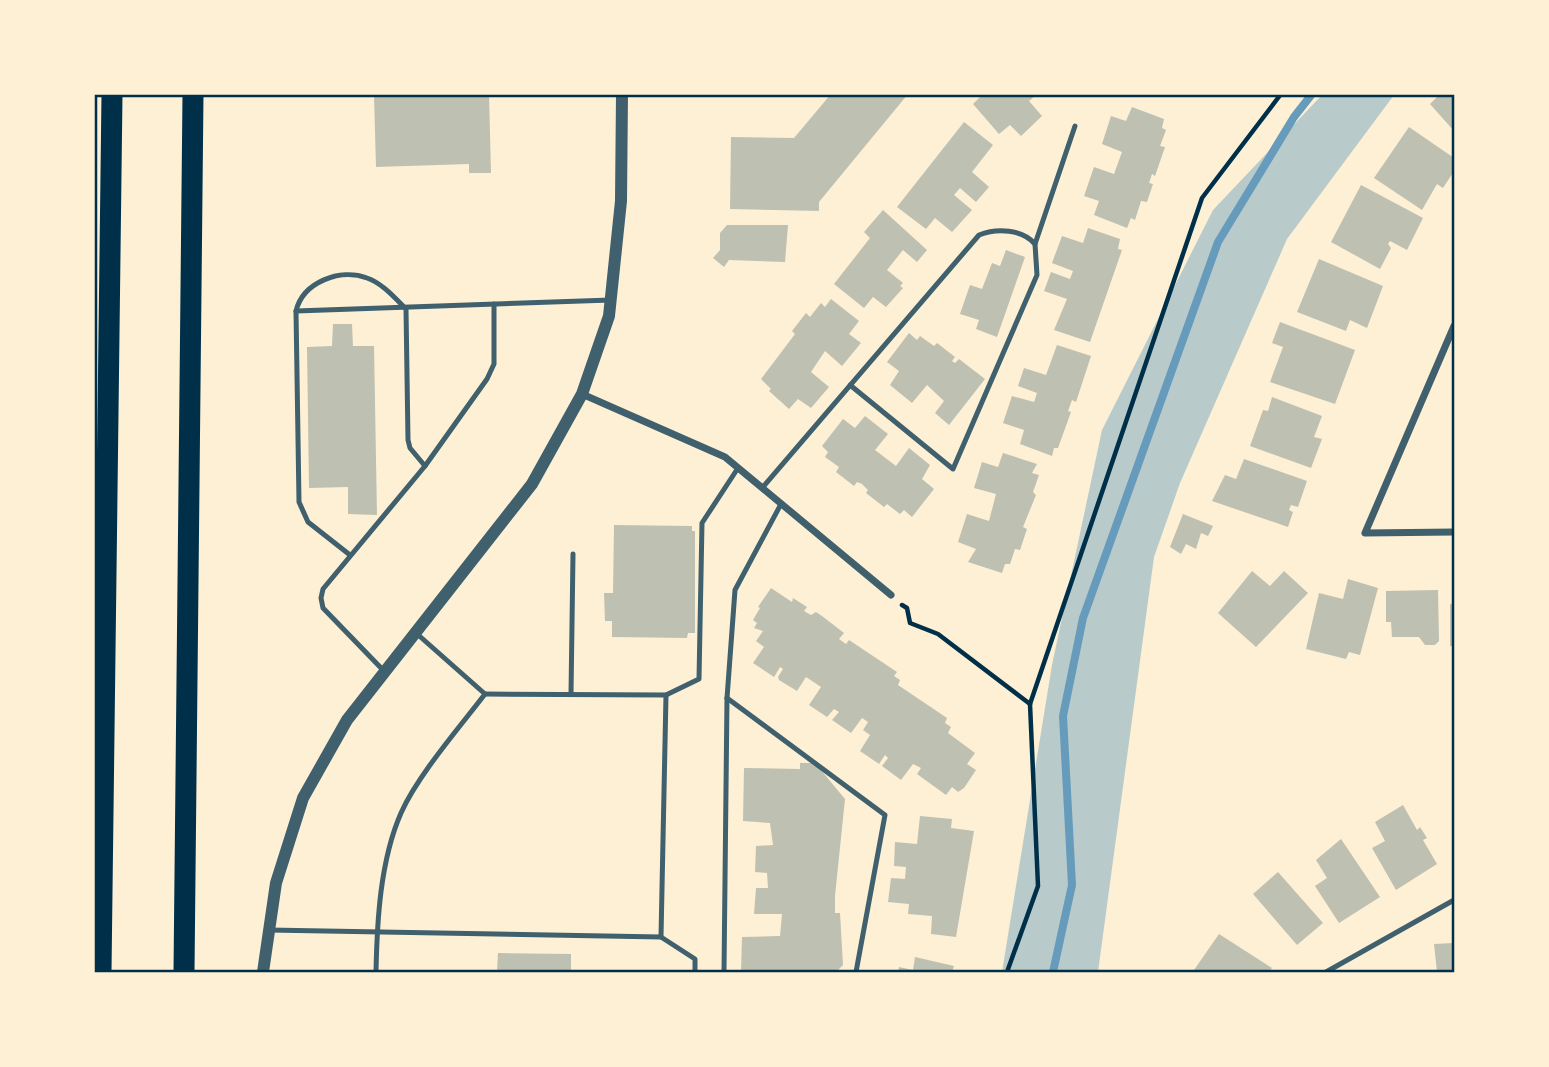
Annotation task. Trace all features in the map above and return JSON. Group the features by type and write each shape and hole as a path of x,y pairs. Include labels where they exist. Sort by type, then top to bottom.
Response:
{"highway":[{"path":"102,972 113,94"},
{"path":"184,972 193,94"}],"street":[{"path":"263,972 276,883 303,798 347,720 383,670 532,484 582,394 609,316 621,201 622,94"},
{"path":"1454,326 1365,533 1454,532"},
{"path":"582,394 725,457 891,595"}],"lane":[{"path":"850,385 953,469 1037,275 1035,244 1075,126"},
{"path":"762,488 979,235 1008,231 1026,236 1035,244"},
{"path":"350,555 309,522 299,502 296,311 308,291 325,279 353,275 368,278 380,285 406,309 408,440 410,448 425,466"},
{"path":"296,311 611,300"},
{"path":"383,670 323,608 323,589 425,466 494,364 494,304"},
{"path":"414,631 485,694 666,695 699,679 702,523 738,468"},
{"path":"724,972 727,698 735,590 781,504"},
{"path":"571,694 573,554"},
{"path":"376,972 376,933 388,857 401,813 485,694"},
{"path":"661,937 666,695"},
{"path":"727,698 886,815 856,972"},
{"path":"1326,972 1454,900"},
{"path":"268,930 661,937 695,959 695,972"}],"path":[{"path":"1007,972 1038,886 1030,704 1202,198 1281,94"},
{"path":"891,595 907,608 910,623 938,635 1030,704"}],"shaded area":[{"path":"1322,95 1394,95 1287,239 1180,483 1154,557 1098,972 1002,972 1052,665 1102,430 1213,210"}],"building":[{"path":"489,94 491,173 469,173 469,164 376,167 374,95"},
{"path":"831,94 908,94 819,202 819,211 730,209 731,137 794,138"},
{"path":"983,94 1037,94 1029,101 1042,116 1021,136 1010,125 999,134 973,104"},
{"path":"1440,94 1454,94 1454,131 1430,104"},
{"path":"1132,107 1164,119 1162,128 1166,130 1160,146 1165,147 1155,176 1152,174 1149,183 1153,184 1147,202 1141,201 1135,220 1131,218 1127,228 1094,215 1099,201 1084,196 1094,167 1114,174 1122,152 1102,144 1111,116 1126,121"},
{"path":"964,122 993,145 972,172 989,187 976,202 960,188 954,195 972,210 952,232 935,218 926,229 897,207"},
{"path":"1409,127 1454,158 1454,171 1443,188 1437,184 1422,210 1374,178"},
{"path":"1361,185 1423,218 1407,250 1390,241 1388,244 1391,248 1380,269 1331,242"},
{"path":"883,210 927,250 917,262 903,250 887,270 903,283 900,286 903,288 886,307 873,297 864,308 834,284 870,238 864,232"},
{"path":"727,225 788,225 785,262 729,260 724,267 713,258 720,250 720,233"},
{"path":"1088,228 1120,239 1118,249 1122,250 1090,342 1054,330 1067,299 1044,291 1051,272 1070,279 1073,271 1052,263 1062,236 1083,243"},
{"path":"1006,250 1025,257 997,337 976,329 979,320 960,314 970,285 982,289 992,263 1000,266"},
{"path":"1319,259 1383,286 1367,328 1350,320 1346,331 1297,312"},
{"path":"831,299 859,321 849,334 861,343 842,366 825,351 811,372 829,387 811,408 798,399 789,409 769,391 771,389 761,379 795,334 792,331 806,313 810,317 821,303 825,307"},
{"path":"1280,322 1355,350 1335,404 1270,382 1283,347 1272,343"},
{"path":"333,324 352,324 353,346 374,346 377,515 348,514 348,487 309,488 307,347 332,346"},
{"path":"909,333 917,340 920,336 934,346 937,343 955,357 952,361 955,363 959,359 985,379 949,425 935,413 944,401 927,385 912,403 890,385 899,371 887,362"},
{"path":"1057,345 1091,356 1076,402 1072,400 1068,411 1071,412 1058,448 1054,448 1052,456 1020,444 1024,430 1003,423 1012,396 1034,402 1037,393 1018,386 1024,368 1046,375"},
{"path":"1272,397 1322,416 1314,437 1322,439 1311,468 1250,446 1263,410 1268,411"},
{"path":"865,416 888,434 875,450 896,466 909,448 930,465 922,479 934,489 912,517 904,510 900,514 887,504 884,507 866,493 868,490 862,484 857,482 854,486 836,472 839,467 825,457 828,452 822,446 843,419 855,428"},
{"path":"1003,453 1037,464 1032,473 1039,475 1033,492 1036,495 1023,527 1027,529 1020,550 1015,549 1010,564 1005,564 1002,573 968,562 976,549 958,542 967,514 989,521 996,494 974,488 982,462 998,467"},
{"path":"1244,459 1307,481 1298,507 1291,505 1289,510 1293,512 1288,527 1212,501 1225,475 1236,479"},
{"path":"1183,514 1213,526 1208,536 1201,533 1196,549 1186,544 1181,554 1170,547"},
{"path":"614,525 692,526 692,531 695,531 695,633 688,633 687,638 612,637 612,621 605,621 604,593 613,593"},
{"path":"1252,571 1270,586 1284,571 1308,593 1256,647 1218,613"},
{"path":"1348,579 1378,588 1360,655 1349,652 1346,659 1306,649 1319,593 1343,599"},
{"path":"771,588 792,602 793,598 807,607 804,611 811,615 816,612 822,616 844,633 839,639 846,644 849,640 897,672 894,676 900,680 898,685 947,718 945,723 951,727 948,733 975,753 967,764 976,770 964,788 958,792 952,787 946,795 917,774 921,768 913,764 901,780 882,766 888,758 885,755 879,764 860,751 870,735 863,730 868,722 862,718 851,733 832,720 839,712 834,709 827,717 809,705 821,687 806,677 797,691 779,680 783,669 780,667 774,677 753,663 764,647 756,641 763,631 754,628 757,623 753,620"},
{"path":"1438,590 1439,641 1435,645 1425,645 1419,637 1392,637 1391,622 1386,622 1386,591"},
{"path":"1450,604 1454,604 1454,646 1450,646"},
{"path":"800,763 815,763 845,799 835,896 835,913 840,913 843,965 836,972 741,972 742,937 780,936 782,914 754,914 756,888 768,888 767,873 755,872 756,846 773,845 770,823 743,821 744,768 800,769"},
{"path":"1403,805 1417,830 1420,827 1427,838 1423,840 1437,864 1396,890 1372,848 1385,841 1375,822"},
{"path":"920,816 952,819 951,828 974,831 956,937 931,934 932,916 908,914 909,904 888,902 891,878 905,879 906,867 894,866 895,842 917,844"},
{"path":"1341,839 1380,897 1339,923 1315,886 1327,878 1316,860"},
{"path":"1278,872 1323,923 1297,945 1253,894"},
{"path":"1219,934 1272,968 1269,972 1194,970"},
{"path":"1454,943 1454,972 1437,972 1434,944"},
{"path":"498,953 571,954 571,972 497,972"},
{"path":"915,957 954,966 952,972 898,972 899,967 913,970"}],"waterway":[{"path":"1053,972 1072,885 1063,716 1083,618 1218,242 1294,117 1312,94"}]}
